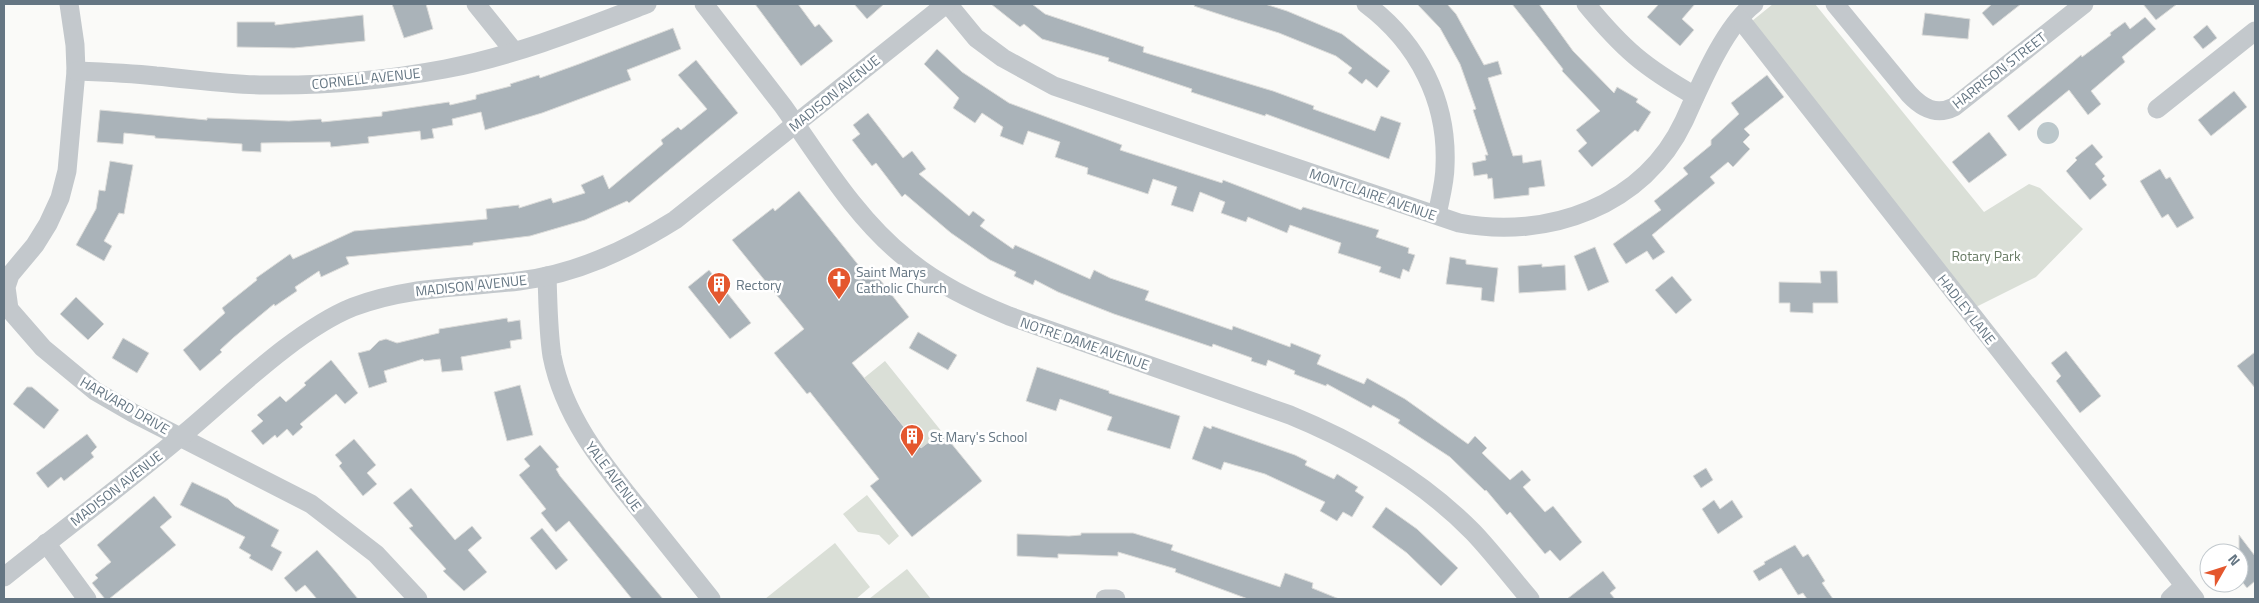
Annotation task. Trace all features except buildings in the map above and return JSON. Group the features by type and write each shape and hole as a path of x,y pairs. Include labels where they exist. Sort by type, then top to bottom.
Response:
{"street":[{"name":"HARVARD DRIVE","path":"69,4 75,45 76,70 67,171 60,198 48,224 35,245 10,276 6,287 6,298 9,308 18,322 66,369 96,391 311,504 376,554 418,599"},
{"path":"476,4 513,50"},
{"name":"CORNELL AVENUE","path":"76,70 155,76 218,84 328,83 389,77 447,68 513,50 592,25 647,4"},
{"name":"NOTRE DAME AVENUE","path":"704,4 838,184 871,224 906,259 972,301 1009,316 1290,415 1331,432 1370,452 1406,476 1441,503 1473,533 1530,599"},
{"name":"MADISON AVENUE","path":"4,577 181,437 296,340 321,323 352,308 385,296 419,289 518,281 578,268 645,239 675,220 947,4"},
{"name":"MONTCLAIRE AVENUE","path":"947,4 976,38 1002,58 1054,86 1437,215 1468,224 1506,229 1557,222 1585,213 1629,187 1650,168 1669,146 1684,122 1707,68 1748,8"},
{"path":"1366,4 1388,21 1417,58 1431,83 1441,111 1446,140 1445,169 1437,215"},
{"path":"1586,4 1613,37 1633,57 1656,74 1695,96"},
{"name":"HARRISON STREET","path":"1835,4 1909,94 1920,105 1938,112 1946,111 1959,103 2084,4"},
{"name":"HADLEY LANE","path":"1748,8 2189,593"},
{"path":"2157,109 2255,31"},
{"name":"YALE AVENUE","path":"547,276 548,322 553,357 562,389 577,424 594,452 711,599"},
{"path":"46,544 87,599"},
{"path":"2170,599 2189,593"},
{"path":"1105,599 1116,599"}],"green space":[{"name":"Rotary Park","path":"1773,4 1815,4 1984,212 2029,184 2040,188 2083,229 2036,277 1974,308 1752,21"},
{"path":"885,361 942,432 918,451 911,435 864,378"},
{"path":"867,495 899,536 889,545 879,535 858,532 843,514"},
{"path":"835,543 870,587 856,599 765,599"},
{"path":"907,569 931,599 869,599"}],"shaded area":[{"path":"2048,122 2056,125 2059,133 2056,141 2048,144 2040,141 2037,133 2040,125"}],"place":[{"name":"Saint Marys Catholic Church","path":"839,300"},
{"name":"Rectory","path":"719,305"},
{"name":"St Mary's School","path":"912,457"}]}
